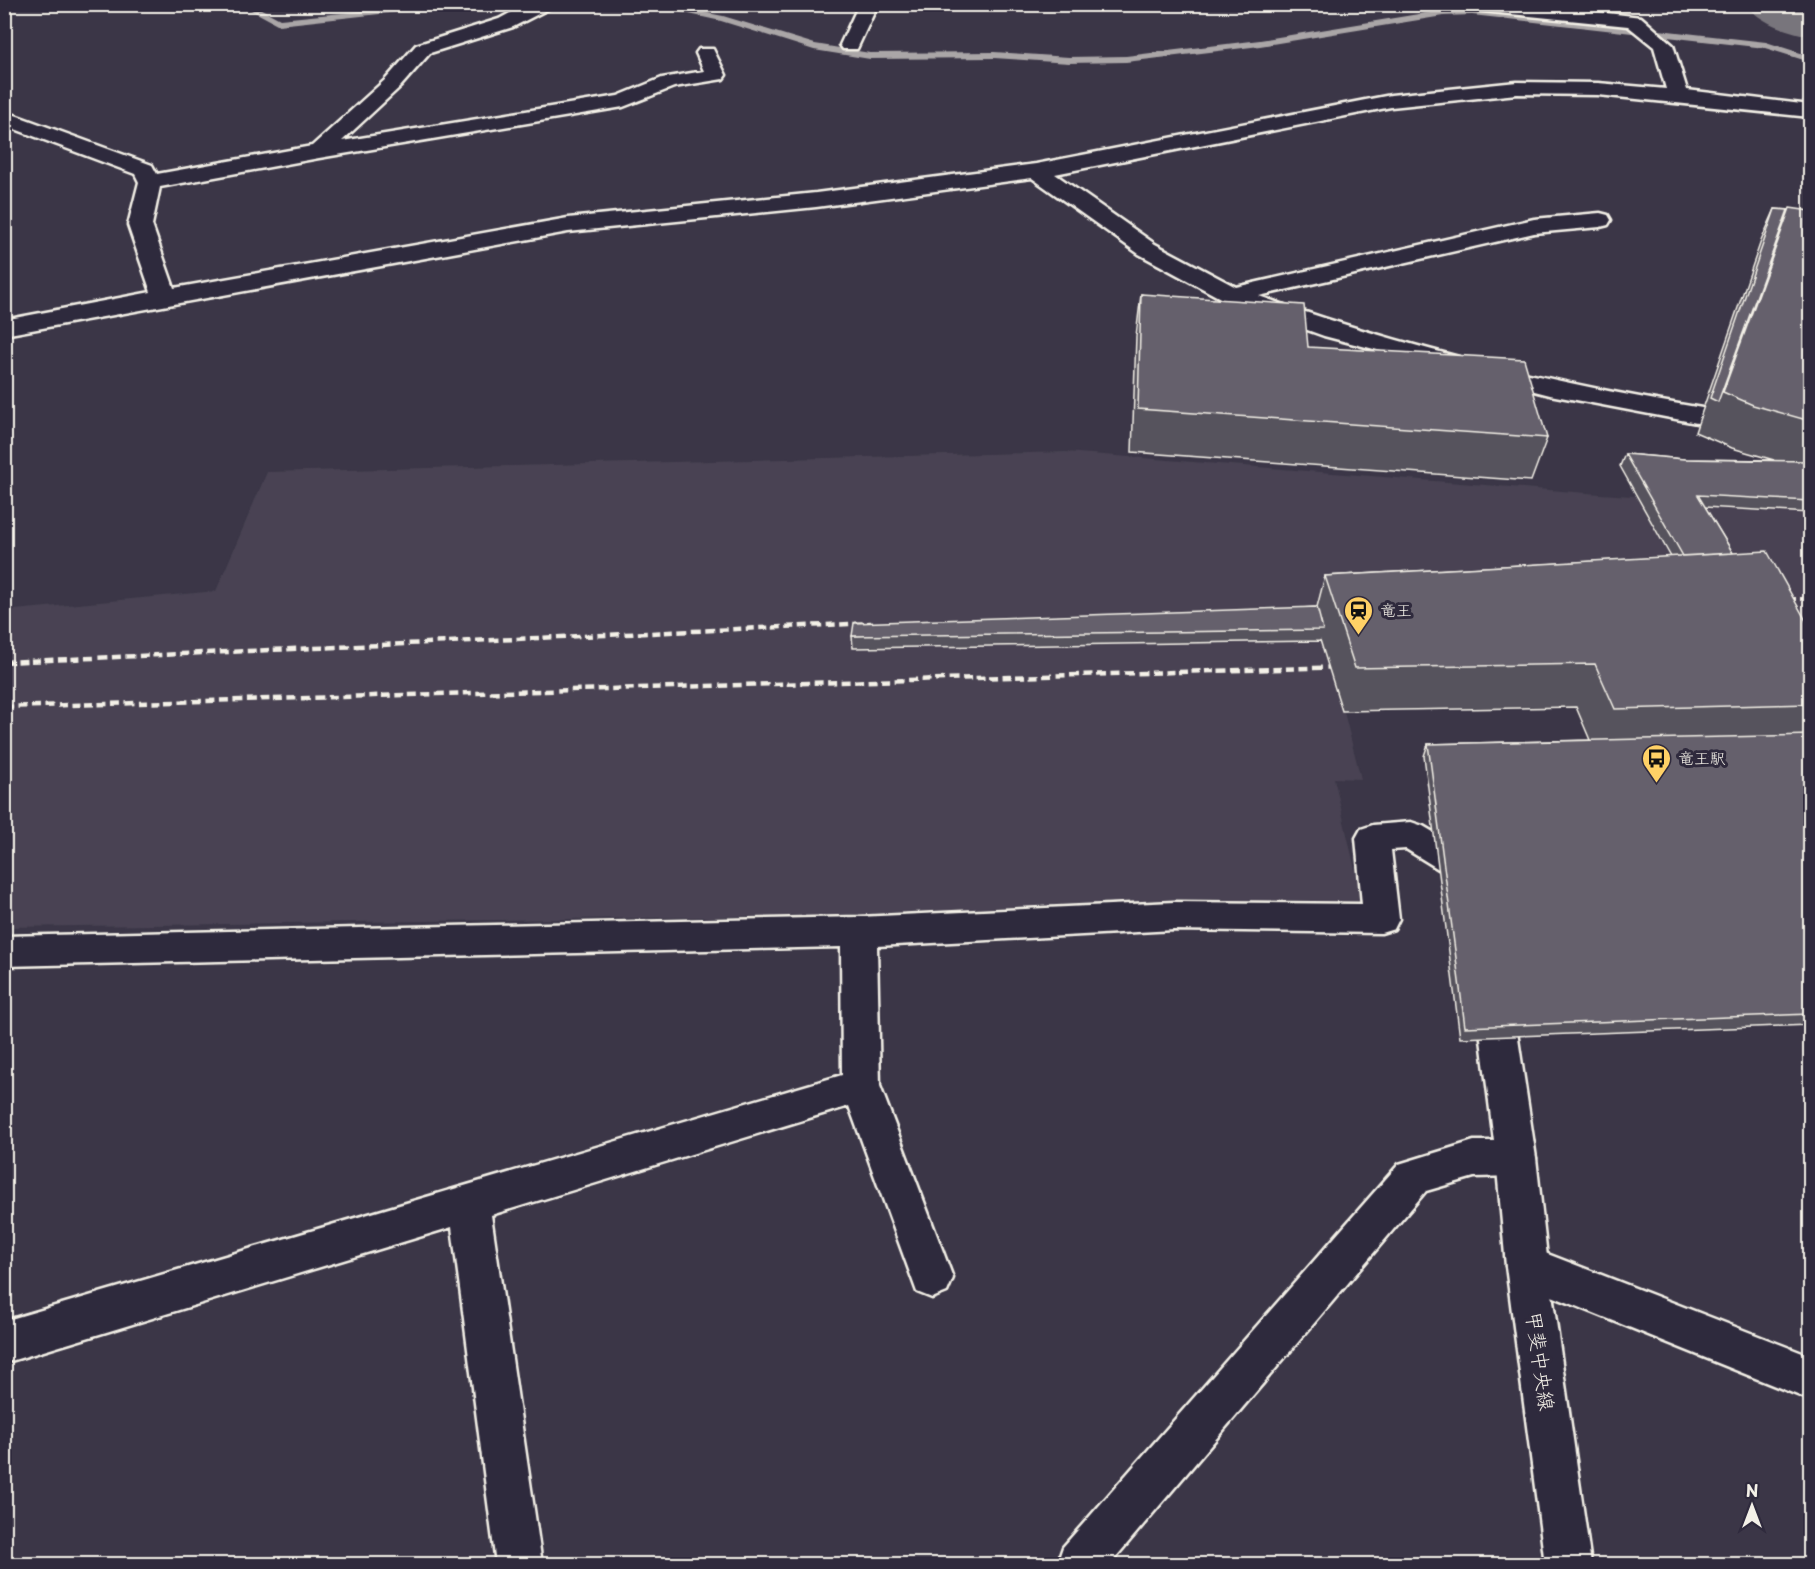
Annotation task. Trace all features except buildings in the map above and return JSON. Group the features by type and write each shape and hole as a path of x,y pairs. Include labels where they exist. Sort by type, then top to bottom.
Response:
{"street":[{"path":"319,151 393,83 423,49 506,23 543,4"},
{"path":"850,45 869,4"},
{"path":"1471,4 1634,21 1663,45 1678,96"},
{"path":"150,182 623,100 669,82 716,75 705,53"},
{"path":"4,328 568,225 805,202 1036,171 1391,101 1517,88 1598,89 1810,111"},
{"path":"4,117 144,170 150,182 140,225 165,297"},
{"path":"1036,171 1147,249 1233,295 1333,331 1550,387 1702,416 1810,431"},
{"path":"1233,295 1534,226 1600,220"},
{"path":"4,951 859,932 1174,916 1381,919 1374,838 1411,835 1483,877"},
{"path":"859,932 861,1086 932,1278"},
{"name":"甲斐中央線","path":"1501,970 1527,1266 1568,1564"},
{"path":"4,1342 861,1086"},
{"path":"1080,1564 1413,1177 1474,1159 1516,1158"},
{"path":"469,1204 519,1564"},
{"path":"1527,1266 1810,1378"}],"shaded area":[{"path":"1066,452 1600,494 1810,507 1810,695 1344,712 1361,779 1334,778 1364,908 5,927 4,611 216,591 267,472"}],"waterway":[{"path":"244,4 279,22 467,4"},
{"path":"647,4 723,19 814,47 870,56 994,55 1069,60 1126,59 1260,43 1443,13 1472,12 1766,45 1810,59"},
{"path":"1771,4 1810,21"}],"railway":[{"path":"1776,599 1810,599"},
{"path":"4,662 871,623"},
{"path":"4,707 1345,667"}],"place":[{"name":"竜王","path":"1359,636"},
{"name":"竜王駅","path":"1657,784"}]}
